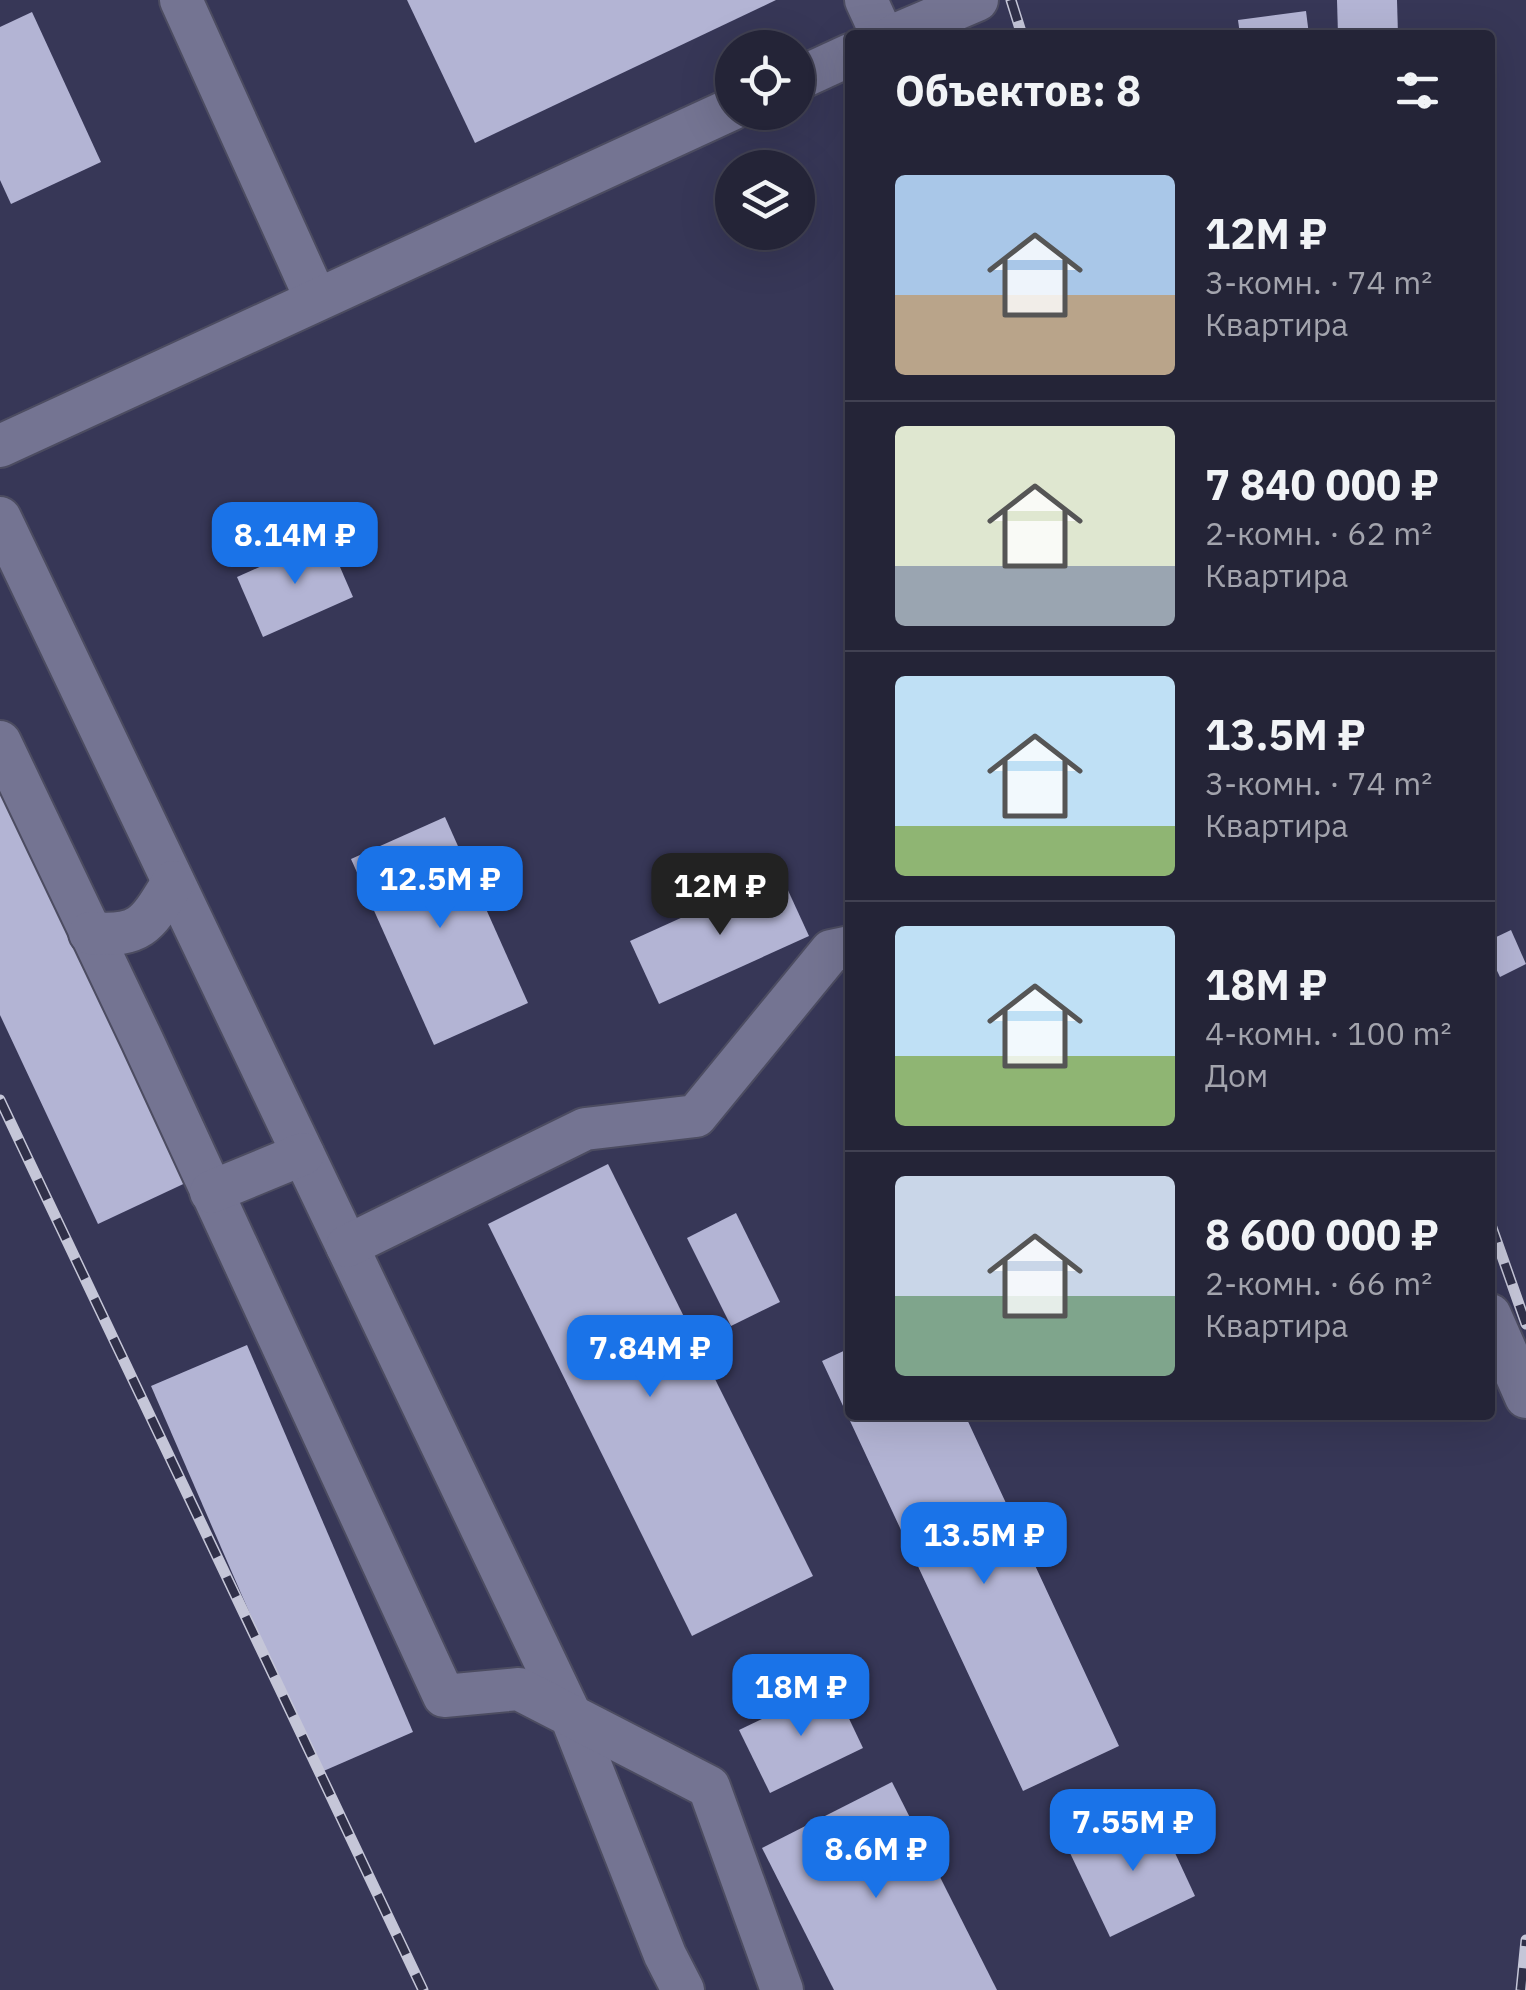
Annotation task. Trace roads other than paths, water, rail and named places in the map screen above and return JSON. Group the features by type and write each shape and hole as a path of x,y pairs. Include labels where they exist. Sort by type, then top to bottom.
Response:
{"lane":[{"path":"181,0 316,299"},
{"path":"866,0 880,30"},
{"path":"907,30 977,0"},
{"path":"815,71 845,57"},
{"path":"0,446 715,117"},
{"path":"0,518 571,1716 665,1955 684,1990"},
{"path":"0,742 444,1696 520,1689 709,1788 782,1990"},
{"path":"90,934 117,936 148,923 174,882"},
{"path":"347,1246 585,1129 696,1116 831,950 845,948"},
{"path":"211,1192 304,1154"},
{"path":"1495,1326 1526,1397"}],"railway":[{"path":"1011,0 1020,30"},
{"path":"0,1100 423,1990"},
{"path":"1495,1236 1526,1324"},
{"path":"1521,1990 1526,1940"}]}
